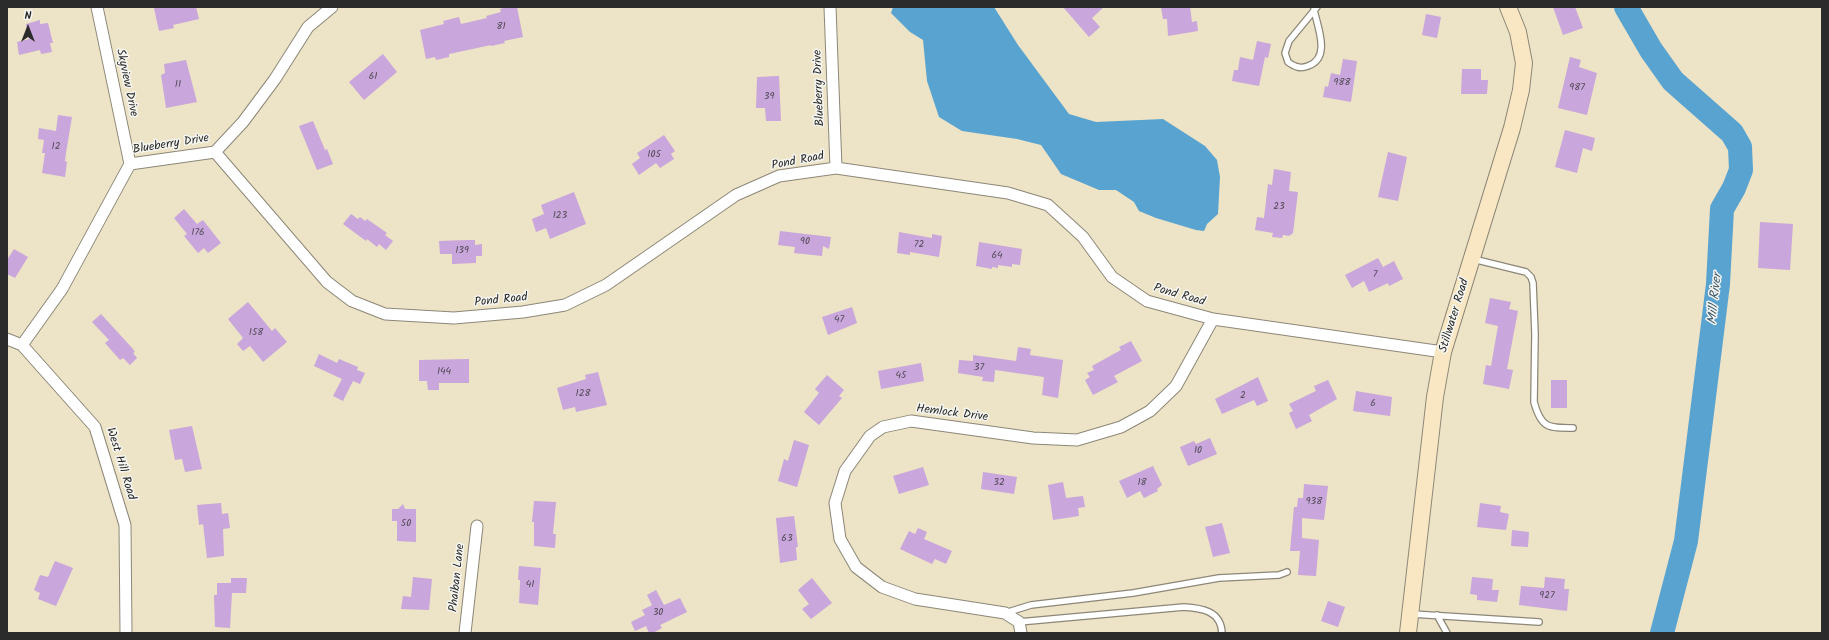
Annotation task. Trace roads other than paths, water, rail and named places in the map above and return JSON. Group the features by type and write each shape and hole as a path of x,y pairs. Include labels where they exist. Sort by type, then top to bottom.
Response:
{"main road":[{"name":"Stillwater Road","path":"1408,633 1435,397 1443,352 1473,259 1512,128 1521,90 1524,63 1518,32 1508,7"}],"street":[{"name":"Skyview Drive","path":"97,7 130,164"},
{"name":"Blueberry Drive","path":"22,345 62,289 130,164 215,152 243,122 275,79 308,27 332,7"},
{"name":"Blueberry Drive","path":"830,7 836,168"},
{"name":"Pond Road","path":"215,152 327,282 352,301 385,314 454,318 523,312 565,304 606,285 736,195 779,176 836,168 1008,193 1048,205 1083,237 1112,277 1146,301 1213,319 1443,352"},
{"name":"Hemlock Drive","path":"1019,622 1005,614 915,599 882,587 856,567 840,539 836,503 845,471 870,436 883,427 911,421 1032,438 1077,440 1121,427 1150,412 1176,386 1213,319"},
{"name":"West Hill Road","path":"7,339 22,345 95,427 125,525 126,633"},
{"name":"Phaiban Lane","path":"465,633 477,526"},
{"path":"1019,622 1021,633"}],"lane":[{"path":"1315,9 1321,41 1321,52 1318,61 1304,67 1295,67 1288,62 1285,53 1289,41 1315,9"},
{"path":"1473,259 1526,272 1531,277 1533,283 1535,334 1534,402 1536,411 1545,425 1552,428 1573,428"},
{"path":"1005,614 1021,607 1054,602 1133,593 1219,578 1279,575 1287,572"},
{"path":"1019,622 1176,608 1199,608 1212,612 1218,620 1222,633"},
{"path":"1410,614 1539,622"},
{"path":"1438,616 1447,633"}],"water":[{"path":"893,7 994,7 1018,45 1069,114 1096,122 1163,119 1205,146 1217,160 1220,177 1218,214 1207,224 1204,231 1156,218 1139,211 1134,202 1116,190 1099,190 1061,174 1041,145 1017,139 962,131 939,117 927,81 923,40 910,32 891,13"}],"waterway":[{"name":"Mill River","path":"1626,7 1651,50 1673,81 1732,133 1740,147 1741,170 1734,188 1722,209 1718,284 1686,541 1662,633"}]}
